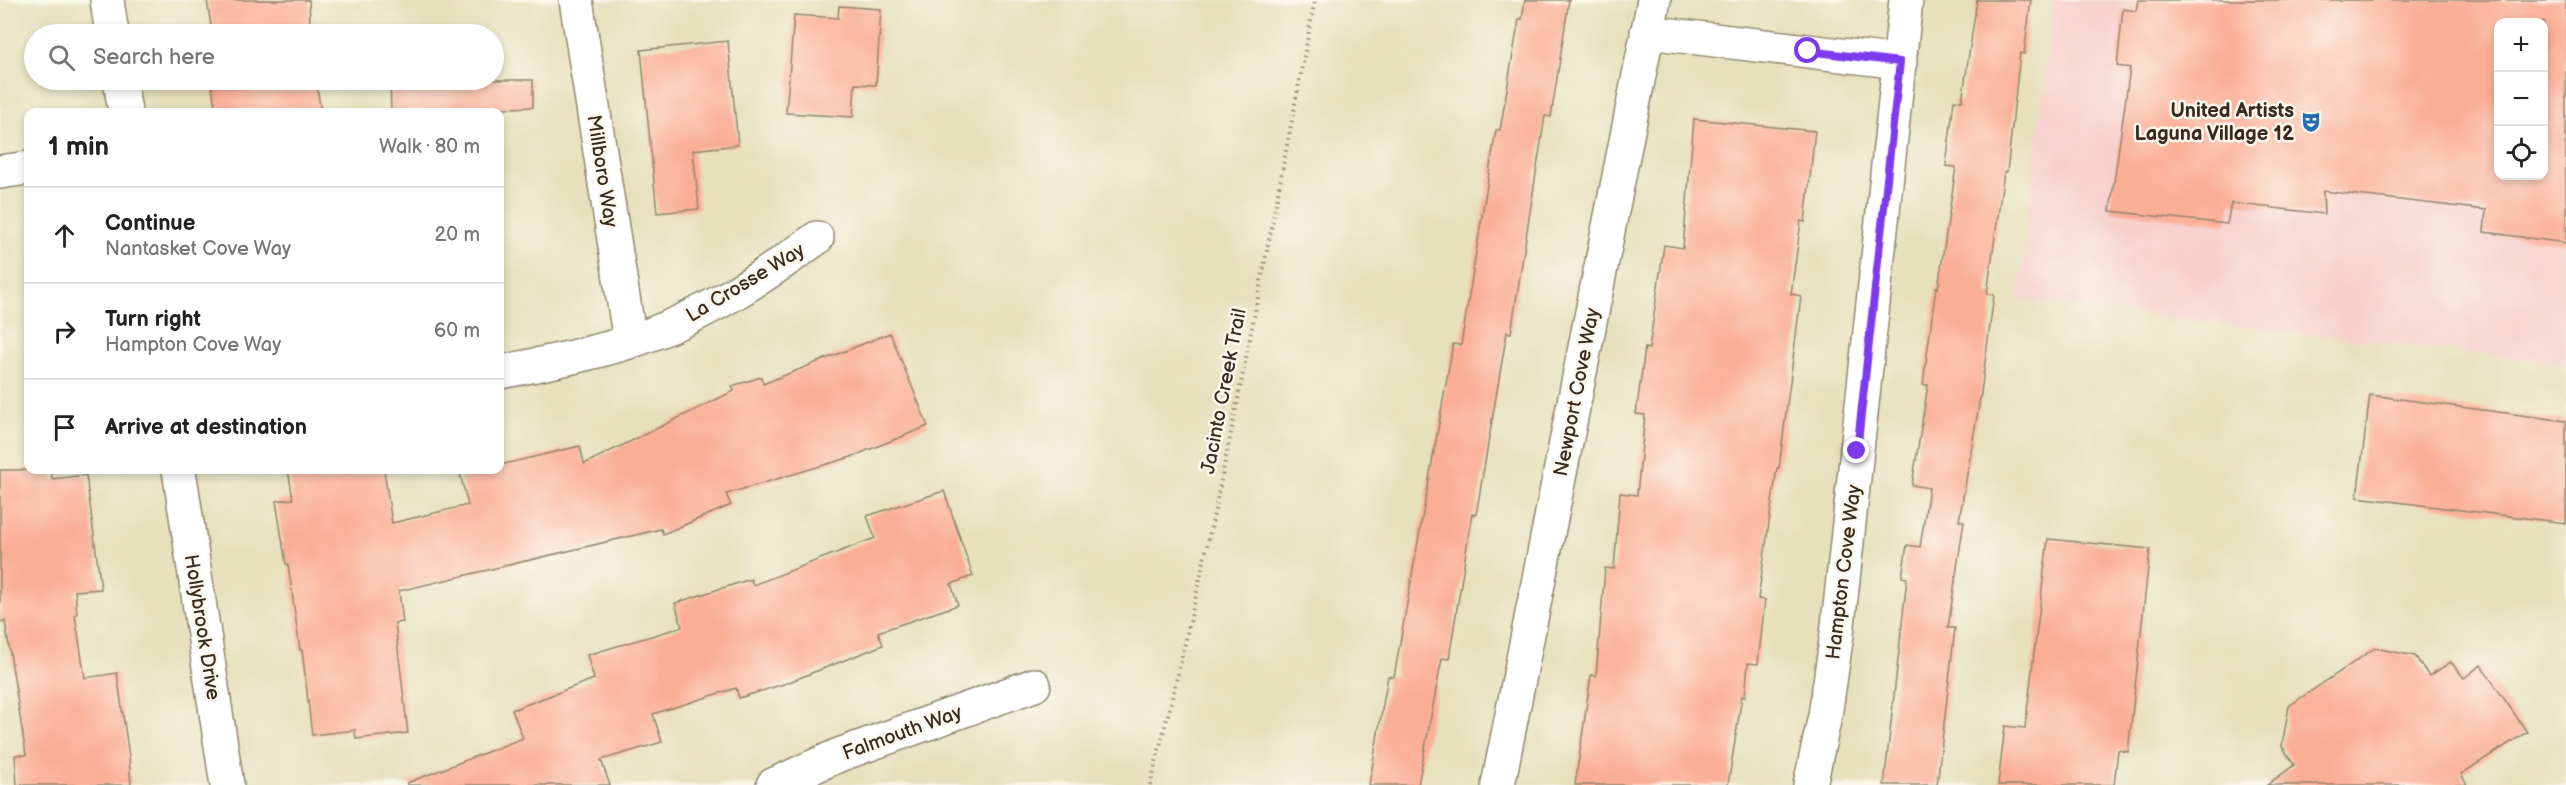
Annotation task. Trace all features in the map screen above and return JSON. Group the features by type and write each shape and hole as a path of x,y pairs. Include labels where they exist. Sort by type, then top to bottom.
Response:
{"street":[{"path":"106,0 110,24"},
{"name":"Millboro Way","path":"576,0 630,342"},
{"name":"Newport Cove Way","path":"1498,785 1654,0"},
{"name":"Hampton Cove Way","path":"1810,785 1825,716 1837,634 1906,0"},
{"path":"1647,32 1900,62"},
{"path":"122,90 124,108"},
{"path":"0,172 24,169"},
{"name":"La Crosse Way","path":"504,371 540,365 630,342 705,310 780,266 817,238"},
{"name":"Hollybrook Drive","path":"180,474 227,785"},
{"name":"Falmouth Way","path":"772,785 839,754 1034,685"}],"path":[{"name":"Jacinto Creek Trail","path":"1150,785 1184,654 1235,412 1315,0"}],"shaded area":[{"path":"2054,0 2566,0 2566,364 2018,300"}],"building":[{"path":"207,0 309,0 310,24 211,24"},
{"path":"1525,0 1569,0 1551,117 1545,116 1511,333 1507,332 1476,515 1472,514 1449,659 1442,658 1418,785 1369,785 1388,676 1394,677 1453,344 1461,345 1496,130 1500,130 1519,19 1522,19"},
{"path":"1977,0 2031,0 2024,54 2020,53 2007,172 2004,172 1987,294 1994,295 1981,393 1959,521 1964,521 1948,628 1955,628 1937,785 1884,785 1907,578 1902,577 1907,545 1920,547 1929,488 1912,485 1928,385 1923,385 1936,287 1938,288 1956,167 1946,166 1954,100 1962,101"},
{"name":"United Artists Laguna Village 12","path":"2138,0 2566,0 2566,243 2484,232 2486,210 2323,191 2324,214 2231,203 2227,224 2110,211 2130,68 2117,66 2123,9 2136,11"},
{"path":"839,6 881,9 876,85 855,84 853,117 786,113 794,15 838,18"},
{"path":"728,41 738,145 693,150 699,209 657,213 641,50"},
{"path":"504,80 533,80 533,107 391,108 390,90 504,90"},
{"path":"213,90 318,90 320,108 215,108"},
{"path":"1694,119 1815,131 1805,222 1801,221 1791,294 1801,296 1779,468 1777,468 1758,599 1765,600 1758,664 1748,663 1745,697 1742,696 1728,785 1575,785 1591,675 1596,676 1605,568 1614,569 1620,493 1637,495 1645,415 1636,414 1645,348 1649,349 1664,245 1683,248"},
{"path":"890,333 928,426 851,457 726,494 731,505 663,534 661,529 399,591 403,622 395,623 408,733 356,739 355,730 312,735 302,650 300,650 288,564 286,564 276,501 293,499 289,474 385,474 392,523 468,505 460,474 504,474 504,464 580,446 584,464 734,391 732,386 761,377 763,384"},
{"path":"2370,395 2566,421 2566,523 2357,497"},
{"path":"0,470 24,470 24,474 51,474 52,479 86,475 101,589 75,591 77,614 75,615 85,678 117,673 131,785 17,785 15,755 26,755 5,621 0,622"},
{"path":"944,491 973,576 951,584 958,605 878,632 883,645 784,684 739,698 736,688 653,714 662,742 601,760 610,785 408,785 407,783 523,738 512,710 594,679 587,655 682,627 675,603 751,579 753,585 875,538 867,516"},
{"path":"2048,539 2150,549 2128,752 2118,750 2114,785 1998,785 2005,726 2025,728"},
{"path":"2375,648 2415,656 2429,676 2451,662 2464,678 2481,665 2527,732 2461,774 2467,785 2267,785 2294,765 2282,746 2289,706"}],"place":[{"name":"United Artists Laguna Village 12","path":"2311,122"}],"route":[{"path":"1808,51 1900,62 1857,451"}]}
